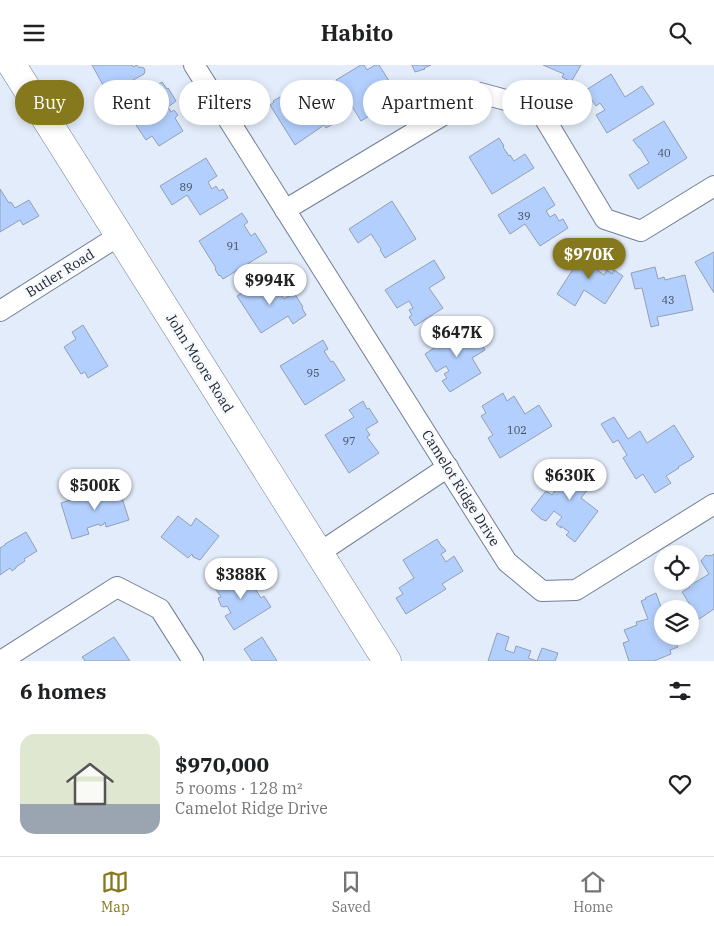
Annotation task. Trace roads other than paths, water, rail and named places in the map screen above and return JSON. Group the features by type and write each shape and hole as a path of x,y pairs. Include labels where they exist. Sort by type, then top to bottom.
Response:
{"street":[{"name":"John Moore Road","path":"12,65 387,661"},
{"name":"Camelot Ridge Drive","path":"194,65 507,562 542,591 576,590 714,504"},
{"path":"285,210 480,93 539,109 605,219 641,231 714,186"},
{"name":"Butler Road","path":"0,311 120,235"},
{"path":"319,553 448,467"},
{"path":"1,661 118,587 160,609 193,661"}]}
